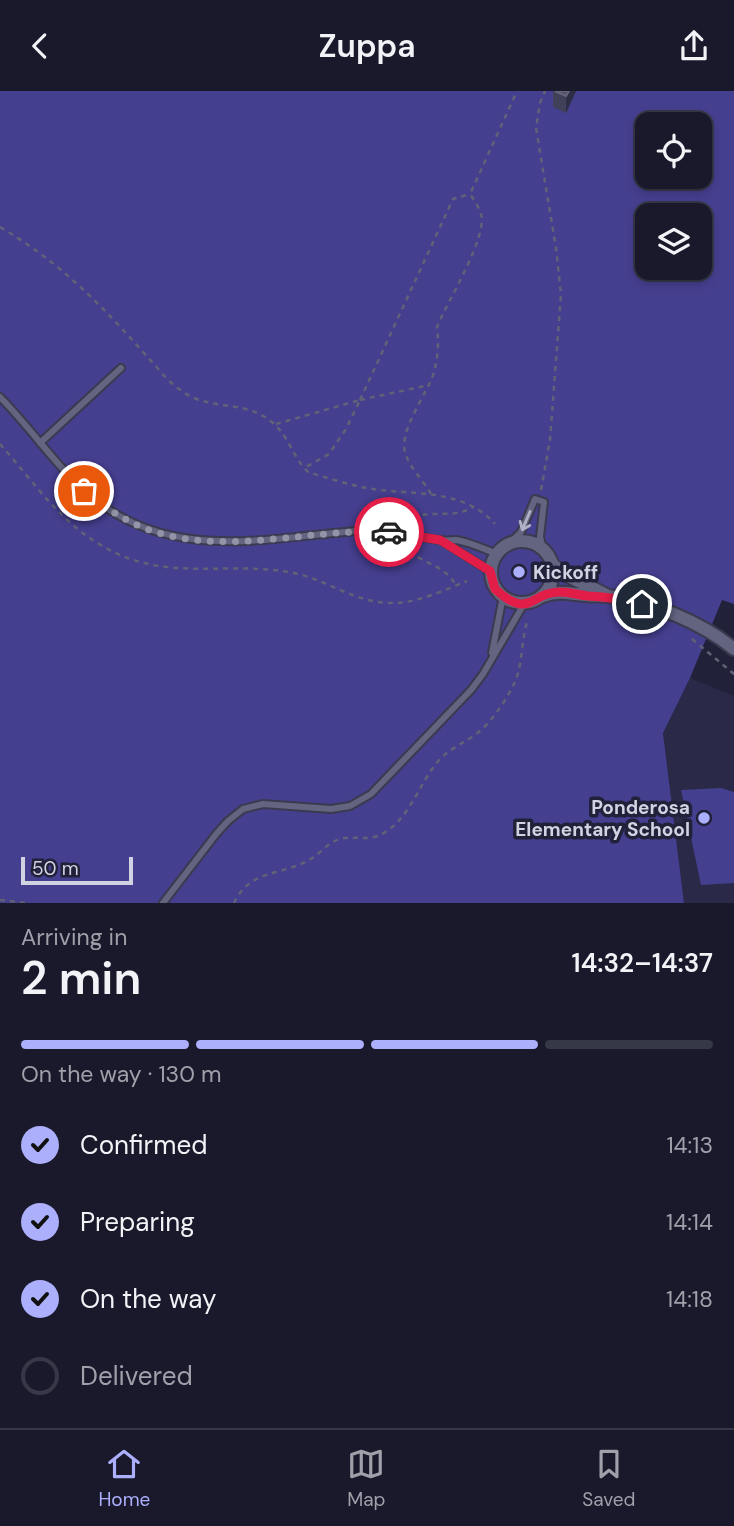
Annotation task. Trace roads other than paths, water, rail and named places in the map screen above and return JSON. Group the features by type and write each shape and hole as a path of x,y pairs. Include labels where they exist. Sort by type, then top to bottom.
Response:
{"street":[{"path":"609,596 586,596 558,591 524,604 513,602 495,589 490,571 497,554 510,543 527,542 543,549 552,564 563,574 609,596 670,613 731,644"},
{"path":"543,596 552,581 552,564"}],"lane":[{"path":"40,443 121,367"},
{"path":"0,397 84,491 116,514 147,529 207,542 245,543 358,530 394,532 440,540 457,540 497,554"},
{"path":"510,543 521,532 535,499 544,502 540,537 543,549"},
{"path":"440,540 490,571"},
{"path":"492,656 503,596"},
{"path":"163,903 217,833 243,809 263,804 331,809 349,806 371,793 471,690 524,604"}],"place":[{"name":"Kickoff","path":"519,572"},
{"name":"Ponderosa Elementary School","path":"704,818"}]}
